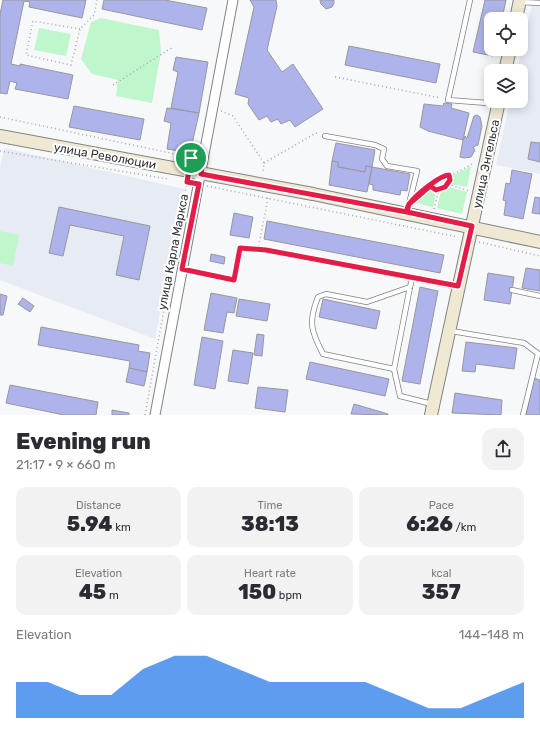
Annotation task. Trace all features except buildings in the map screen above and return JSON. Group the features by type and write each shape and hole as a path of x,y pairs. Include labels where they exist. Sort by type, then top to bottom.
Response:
{"street":[{"name":"улица Карла Маркса","path":"155,415 233,0"},
{"path":"518,12 520,1"},
{"name":"улица Энгельса","path":"433,409 497,108"},
{"name":"улица Революции","path":"0,136 188,177 408,208 472,226 540,242"}],"lane":[{"path":"470,0 448,100 484,103"},
{"path":"520,1 540,4"},
{"path":"325,136 376,145 384,149 382,159 387,166 417,171 408,208"},
{"path":"182,269 234,280 240,248"},
{"path":"266,250 458,286"},
{"path":"412,278 394,369 400,396 433,409"},
{"path":"394,369 323,354 312,332 311,314 318,297 326,294 367,302 410,287"},
{"path":"512,290 540,296"},
{"path":"449,331 524,343 539,354 523,415"}],"path":[{"path":"80,29 33,21 26,55 71,65 80,29 94,15 97,0"},
{"path":"113,85 173,47"},
{"path":"335,77 448,100"},
{"path":"221,112 233,116 264,163 263,172"},
{"path":"0,118 203,160"},
{"path":"264,163 316,133 325,136"},
{"path":"0,152 172,179"},
{"path":"408,208 439,177 447,175 450,176 474,163"},
{"path":"430,186 432,189 439,189 448,184 450,176"},
{"path":"145,415 188,177 268,198 469,239 540,256"},
{"path":"448,184 469,191"},
{"path":"434,210 439,189"},
{"path":"258,250 268,198"},
{"path":"240,248 266,250"}],"shaded area":[{"path":"533,0 540,0 540,174 496,165 508,108 528,108 528,64 519,64 520,56 528,56 528,22"},
{"path":"4,148 184,189 155,339 0,280 0,168"}],"green space":[{"path":"101,18 159,30 161,52 152,103 116,96 118,80 92,74 81,59 91,22"},
{"path":"39,28 71,34 66,56 34,50"},
{"path":"471,166 467,187 450,184 452,176"},
{"path":"449,187 467,192 462,214 437,208 441,191"},
{"path":"430,188 436,192 433,207 412,202"},
{"path":"0,231 19,235 13,266 0,263"}],"route":[{"path":"191,158 187,182 199,184 182,269 234,280 240,248 266,250 458,286 472,226 407,212 409,204 430,186 432,189 436,190 445,187 450,180 449,175 439,177 434,181 409,204 407,212 201,174 203,160 191,158"}]}
